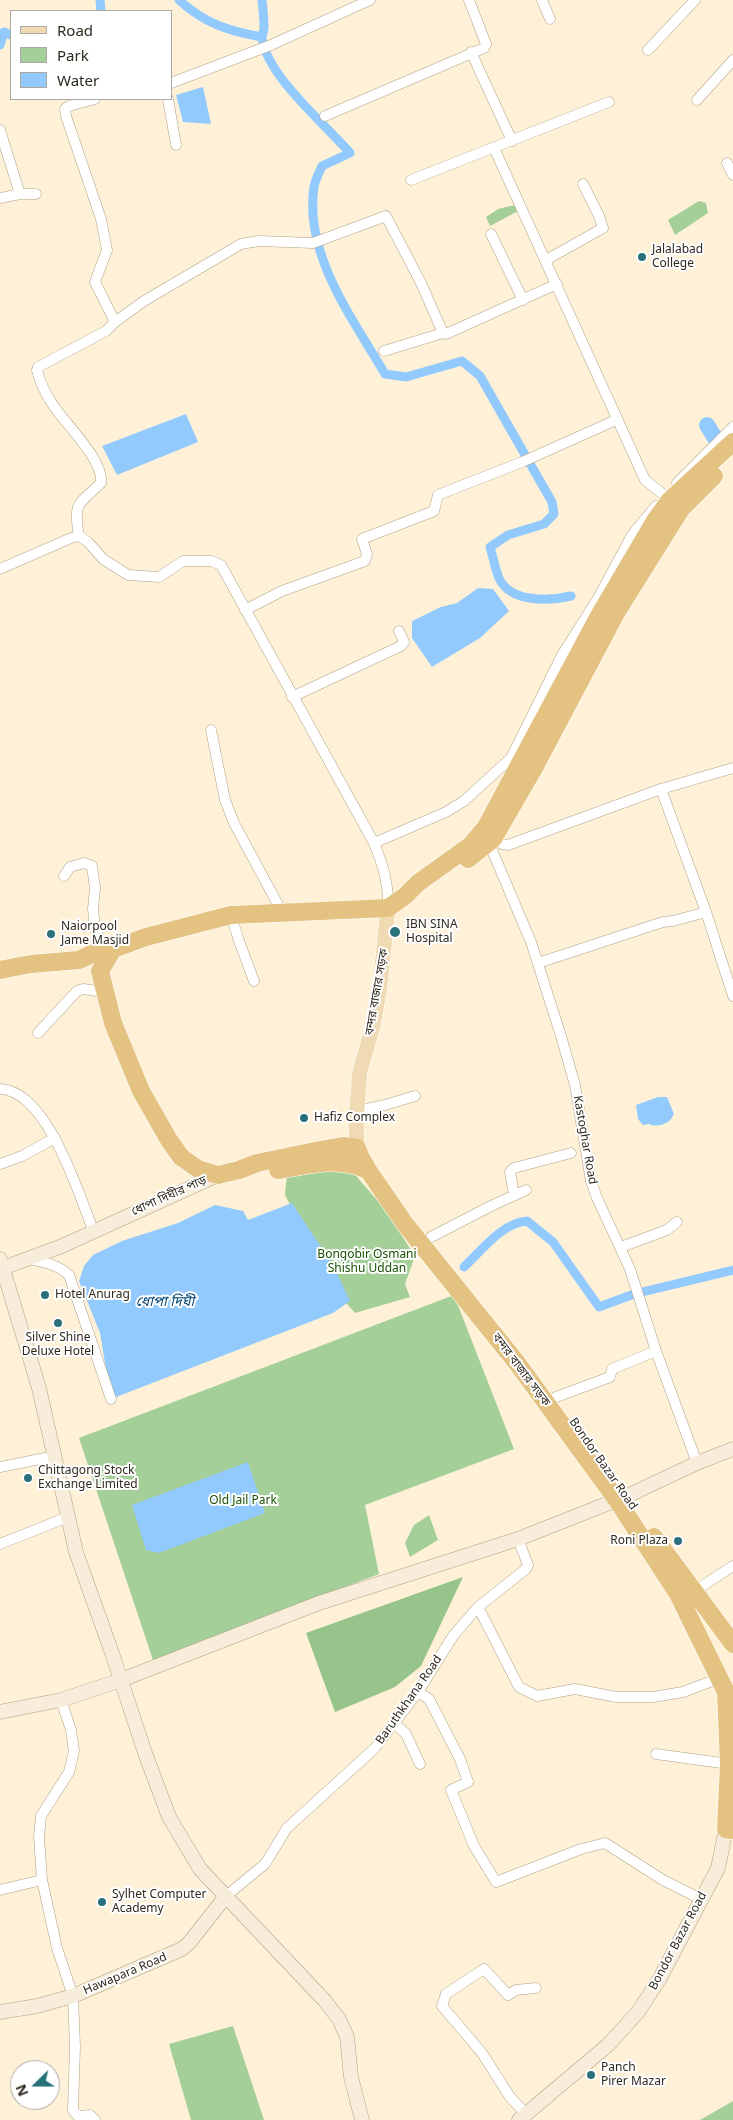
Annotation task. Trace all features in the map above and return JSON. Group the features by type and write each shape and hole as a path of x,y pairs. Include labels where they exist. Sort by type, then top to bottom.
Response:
{"highway":[{"path":"0,970 31,964 79,960 96,952 109,950 146,937 231,915 388,908 405,896 418,883 470,845 486,827 600,614 656,519 733,442"},
{"path":"405,896 422,889 491,841 534,768 672,502 733,459"},
{"path":"109,950 100,971 104,992 113,1023 141,1091 168,1140 181,1157 198,1169 218,1175"},
{"path":"79,960 100,971"},
{"name":"ধোপা দিঘীর পাড়","path":"218,1175 257,1163 345,1151"},
{"name":"বন্দর বাজার সড়ক","path":"345,1151 360,1156 425,1249 622,1498 678,1594 726,1692 729,1830"},
{"name":"Bondor Bazar Road","path":"345,1151 372,1160 556,1397 622,1498 733,1644"}],"main road":[{"name":"বন্দর বাজার সড়ক","path":"345,1151 356,1128 360,1071 380,986 388,908"},
{"path":"345,1151 348,1138 356,1128"},
{"name":"ধোপা দিঘীর পাড়","path":"1,1261 30,1259 218,1175"},
{"path":"1,1261 39,1388 68,1516 87,1584 169,1817 200,1869 325,2001 339,2019 347,2037 351,2077 362,2120"},
{"path":"0,1712 60,1700 121,1680 319,1603 518,1539 622,1498 696,1463 733,1449"},
{"name":"Bondor Bazar Road","path":"523,2117 608,2045 638,2012 660,1978 718,1868 729,1830"},
{"path":"718,1868 733,1853"},
{"name":"Hawapara Road","path":"0,2012 37,2006 73,1996 182,1949 189,1943 226,1896"}],"street":[{"path":"172,83 271,45 370,0"},
{"path":"325,116 486,46 469,0"},
{"path":"542,0 550,19"},
{"path":"648,50 695,0"},
{"path":"472,52 512,141"},
{"path":"697,100 733,60"},
{"path":"91,100 69,106 65,109 101,219 107,250 95,282 115,322"},
{"path":"168,100 176,145"},
{"path":"412,180 609,102"},
{"path":"0,130 2,146 20,194"},
{"path":"494,148 557,284 616,420 645,480 672,502"},
{"path":"727,163 733,175"},
{"path":"546,260 602,228 599,216 583,184"},
{"path":"0,198 20,194 36,194"},
{"path":"388,908 389,892 386,872 374,843 221,565 216,562 183,561 159,577 128,575 103,559 88,542 79,536 76,518 78,506 102,483 102,476 94,458 52,405 36,370 38,367 106,331 144,301 235,247 258,241 313,243 387,216 428,296 443,334"},
{"path":"491,234 523,300"},
{"path":"384,351 446,334 557,284"},
{"path":"246,610 282,591 365,561 367,554 362,539 434,511 438,495 541,454 616,420"},
{"path":"374,843 452,809 464,801 511,758 562,655 597,600 632,535 672,502 733,427"},
{"path":"0,569 79,536"},
{"path":"292,697 401,646 404,642 400,631"},
{"path":"212,730 226,800 234,823 282,912"},
{"path":"491,841 508,845 660,789 733,768"},
{"path":"660,789 706,912 733,996"},
{"name":"Kastoghar Road","path":"491,841 538,963 575,1085 591,1181 603,1212 630,1269 656,1351 696,1463"},
{"path":"64,876 70,866 84,863 92,866 96,888 93,910 95,928 109,950"},
{"path":"538,963 663,922 706,912"},
{"path":"231,915 238,941 254,980"},
{"path":"38,1033 77,991 83,989 104,992"},
{"path":"0,1089 15,1094 36,1110 55,1138 74,1179 93,1230"},
{"path":"357,1111 415,1096"},
{"path":"0,1164 22,1156 55,1138"},
{"path":"514,1195 510,1172 514,1168 570,1153"},
{"path":"431,1237 526,1190"},
{"path":"621,1247 667,1230 677,1222"},
{"path":"30,1259 62,1268 69,1275 111,1399"},
{"path":"556,1397 610,1377 612,1369 656,1351"},
{"path":"0,1467 55,1456"},
{"path":"0,1544 68,1516"},
{"name":"Baruthkhana Road","path":"226,1896 265,1864 287,1828 374,1749 418,1692 453,1636 478,1607 526,1569 528,1565 518,1539"},
{"path":"693,1592 733,1566"},
{"path":"478,1607 519,1687 537,1696 575,1689 616,1697 653,1697 683,1692 720,1678"},
{"path":"418,1692 429,1699 460,1759 468,1782 451,1790 474,1846 496,1882 581,1849 605,1843 663,1880 701,1899"},
{"path":"60,1700 71,1730 74,1751 69,1772 41,1816 38,1837 42,1880 57,1948 73,1996 75,2047 73,2110 78,2116 90,2115 94,2120"},
{"path":"394,1723 406,1734 420,1764"},
{"path":"656,1754 729,1764"},
{"path":"0,1890 42,1880"},
{"path":"523,2117 482,2053 442,2006 446,1994 484,1969 508,1995 516,1990 536,1988"}],"green space":[{"path":"699,201 706,203 708,213 675,235 668,220"},
{"path":"515,205 518,211 490,226 486,217 498,209"},
{"name":"Bongobir Osmani Shishu Uddan","path":"350,1169 384,1208 415,1256 405,1284 410,1297 355,1313 332,1287 285,1195 287,1174"},
{"name":"Old Jail Park","path":"454,1295 514,1449 365,1505 379,1574 153,1660 79,1438"},
{"path":"429,1515 438,1540 410,1557 405,1543 414,1525"},
{"path":"463,1577 421,1666 395,1687 335,1712 306,1633"},
{"path":"233,2026 264,2120 191,2120 169,2044"},
{"path":"733,2101 733,2120 700,2120"}],"water":[{"path":"203,87 211,124 183,122 176,95"},
{"path":"186,414 198,442 117,475 102,446"},
{"path":"478,588 493,589 509,611 480,638 432,667 412,638 412,621 441,607 457,603"},
{"path":"658,1097 667,1097 674,1114 667,1123 643,1125 638,1119 636,1105"},
{"name":"ধোপা দিঘী","path":"292,1203 334,1267 350,1301 333,1313 111,1399 100,1333 79,1281 84,1266 93,1255 122,1241 178,1223 215,1205 243,1211 248,1220"},
{"path":"248,1462 265,1513 159,1553 146,1550 132,1505"}],"waterway":[{"path":"100,0 101,10"},
{"path":"179,0 198,15 217,25 262,37"},
{"path":"262,0 264,17 262,38 266,53 274,68 298,99 350,153 322,166 314,187 313,212 316,237 324,262 346,309 385,374 406,377 462,361 480,376 552,502 554,514 544,524 508,535 490,547 499,578 504,586 521,596 541,599 571,596"},
{"path":"0,45 4,32 10,35"},
{"path":"707,425 715,438"},
{"path":"464,1267 501,1232 518,1223 527,1221 553,1242 599,1307 634,1294 733,1270"}],"place":[{"name":"Jalalabad College","path":"642,257"},
{"name":"IBN SINA Hospital","path":"395,932"},
{"name":"Naiorpool Jame Masjid","path":"51,934"},
{"name":"Hafiz Complex","path":"304,1118"},
{"name":"Hotel Anurag","path":"45,1295"},
{"name":"Silver Shine Deluxe Hotel","path":"58,1323"},
{"name":"Chittagong Stock Exchange Limited","path":"28,1478"},
{"name":"Roni Plaza","path":"678,1541"},
{"name":"Sylhet Computer Academy","path":"102,1902"},
{"name":"Panch Pirer Mazar","path":"591,2075"}]}
